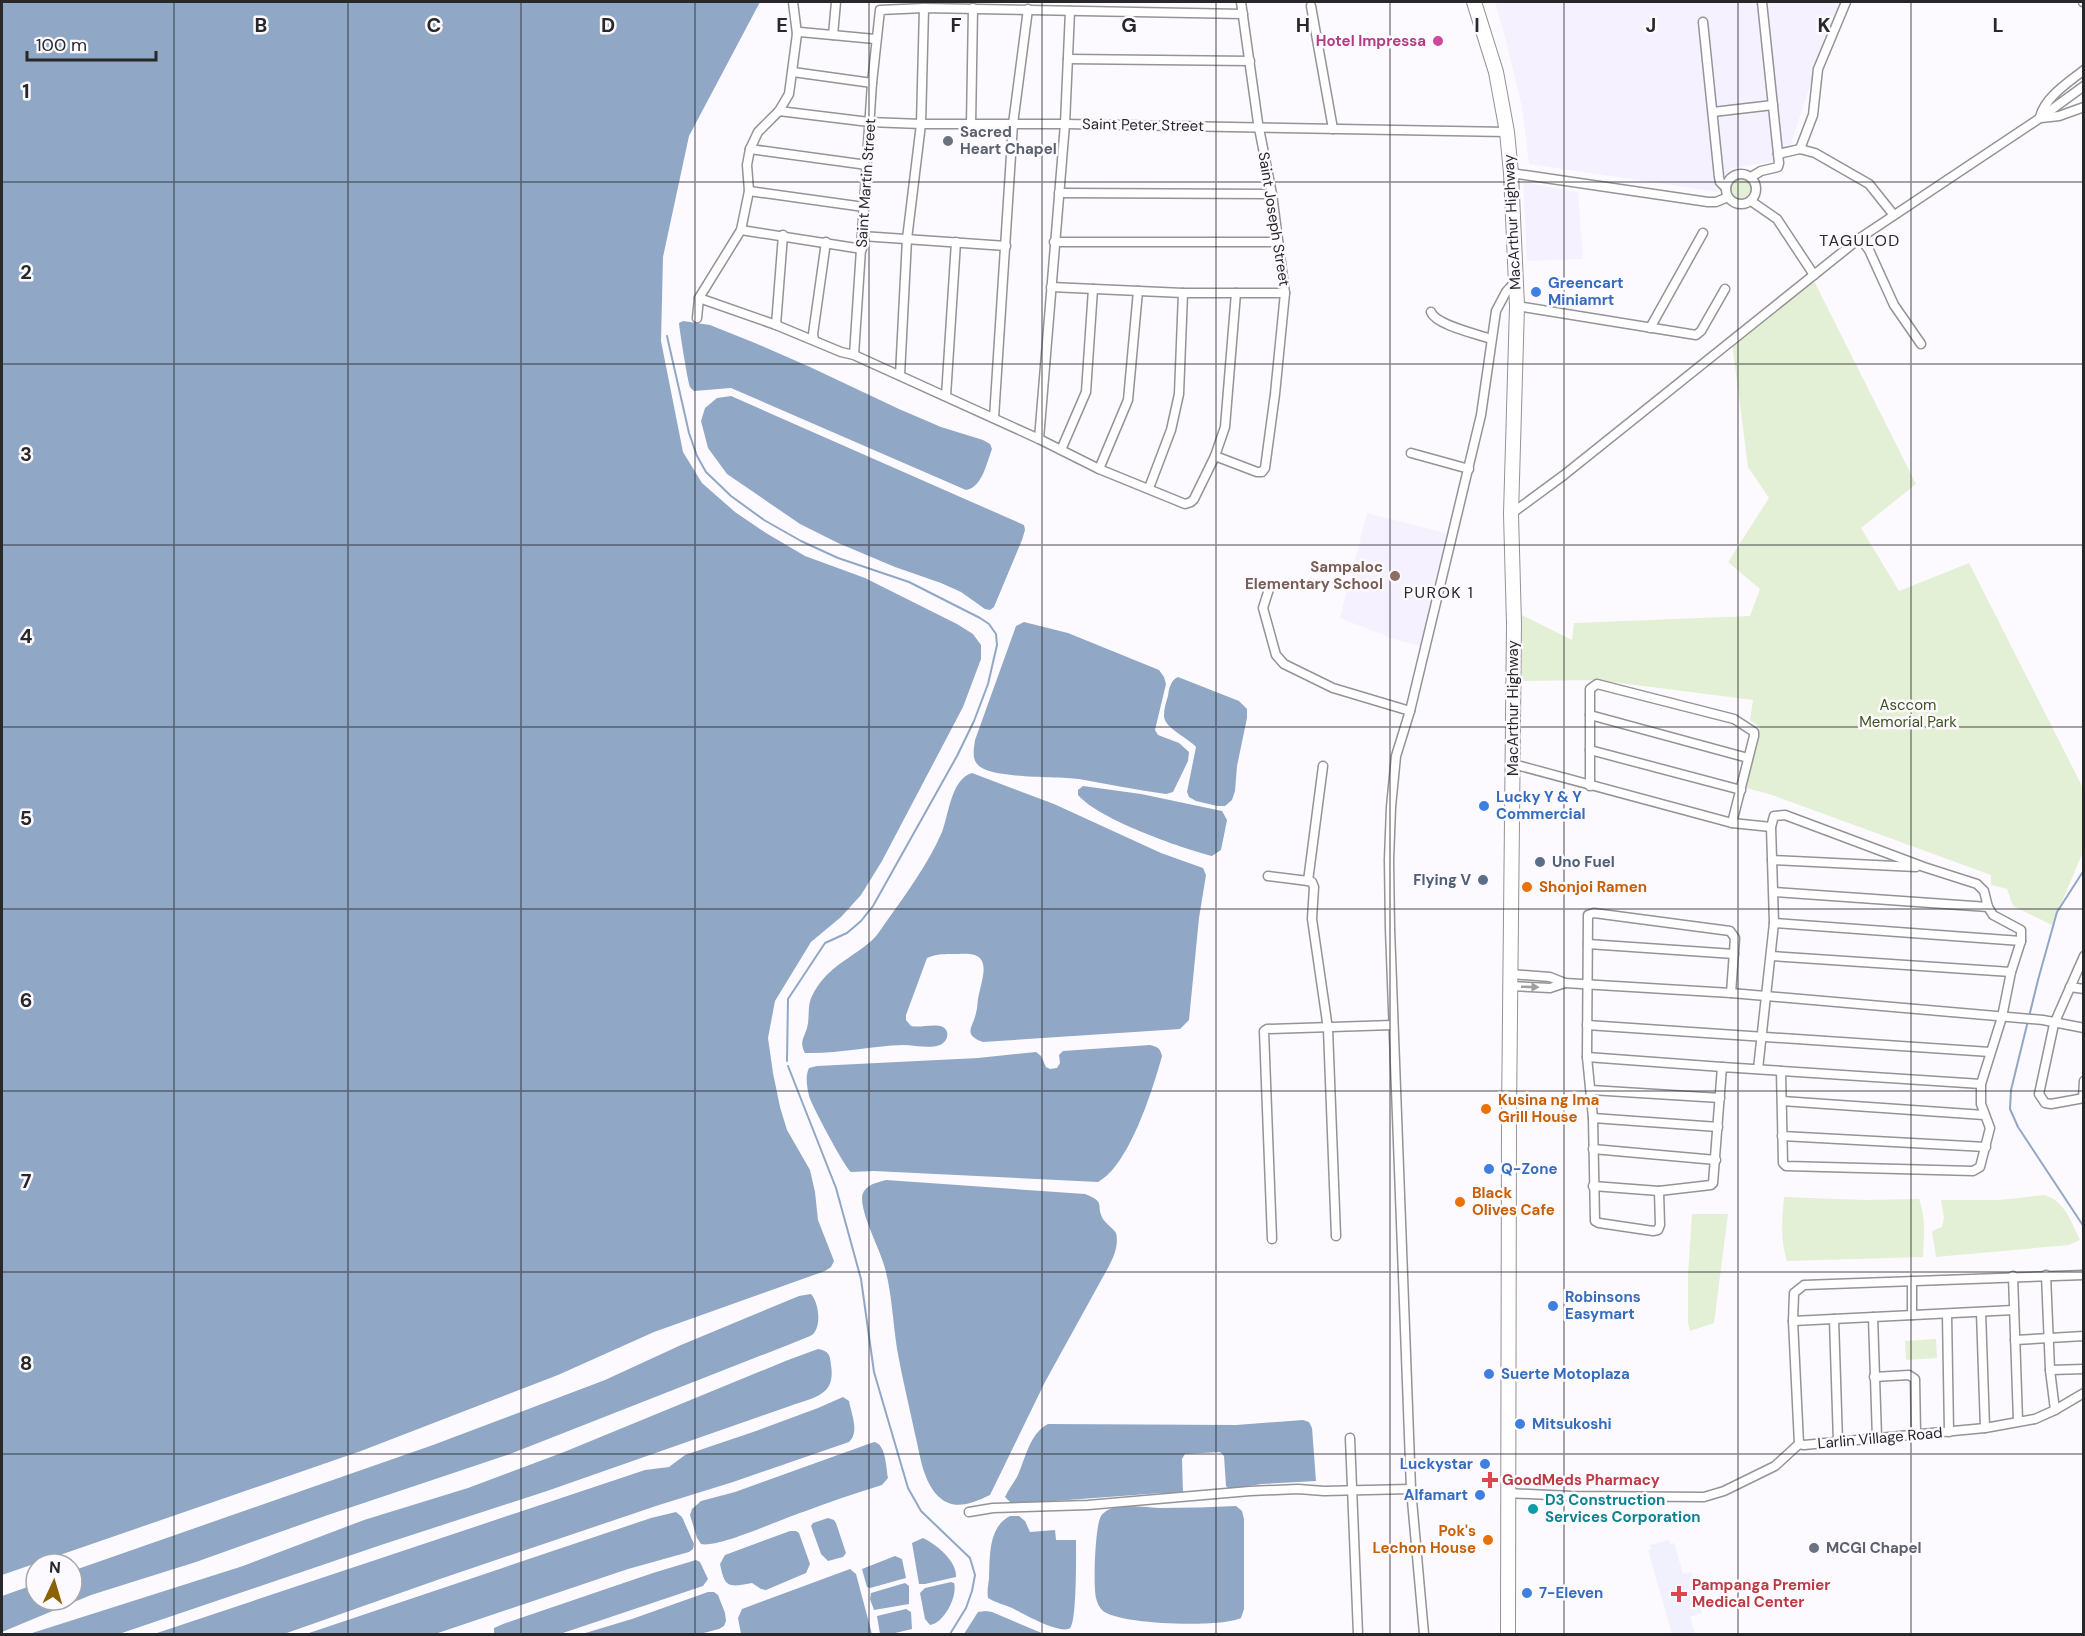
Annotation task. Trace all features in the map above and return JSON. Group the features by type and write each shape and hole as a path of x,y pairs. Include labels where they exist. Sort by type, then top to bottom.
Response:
{"highway":[{"name":"MacArthur Highway","path":"1474,2 1496,72 1507,132 1517,306 1511,514 1514,624 1507,1493 1508,1635"}],"street":[{"path":"697,318 699,298 741,230 749,191 747,165 750,149 758,132 779,111 789,94 798,34 793,2"},
{"path":"833,35 837,2"},
{"name":"Saint Joseph Street","path":"1215,456 1257,472 1262,472 1265,468 1285,293 1272,194 1259,128 1241,2"},
{"path":"1751,177 1761,171 1778,167 1762,2"},
{"path":"1800,149 1813,115 1818,69 1846,2"},
{"path":"1311,6 1333,129"},
{"path":"900,375 907,238 921,124 924,8 1243,14"},
{"name":"Saint Martin Street","path":"854,355 878,12 882,9 924,8"},
{"path":"971,124 973,9"},
{"path":"994,418 1013,124 1028,9"},
{"path":"1040,439 1065,124 1070,11"},
{"path":"1703,22 1720,182 1731,201 1742,205 1751,201 1756,192 1751,177 1742,174 1733,176 1727,184 1727,193"},
{"path":"798,34 801,32 876,39"},
{"path":"1068,58 1250,61"},
{"path":"2040,118 2048,103 2084,70"},
{"path":"793,72 872,83"},
{"path":"1511,514 1564,475 1860,238 2084,86"},
{"path":"1713,112 1773,105"},
{"path":"2040,118 2059,116 2084,107"},
{"name":"Saint Peter Street","path":"779,111 869,122 921,124 1065,124 1507,132"},
{"path":"750,149 867,165"},
{"path":"1778,154 1800,149 1815,153 1869,183 1893,214"},
{"path":"1511,173 1708,202 1716,202 1727,193"},
{"path":"749,191 864,207"},
{"path":"1059,193 1272,194"},
{"path":"1751,201 1777,219 1814,275"},
{"path":"741,230 861,249"},
{"path":"1650,328 1702,232"},
{"path":"776,325 783,235"},
{"path":"862,236 1006,246"},
{"path":"1860,238 1869,250 1894,305 1921,344"},
{"path":"814,340 826,242"},
{"path":"946,396 956,242"},
{"path":"1054,242 1278,242"},
{"path":"1424,1635 1411,1489 1393,1025 1389,860 1391,807 1396,756 1410,711 1481,416 1496,312 1506,292 1516,282"},
{"path":"1051,287 1183,293 1285,293"},
{"path":"1061,450 1086,392 1093,289"},
{"path":"1517,306 1696,335 1701,331 1725,289"},
{"path":"1100,469 1128,400 1137,291"},
{"path":"1149,488 1171,430 1179,394 1183,293"},
{"path":"699,298 854,355 1040,439 1100,469 1185,504 1191,502 1215,456 1225,427 1236,293"},
{"path":"1431,312 1433,317 1445,324 1491,339"},
{"path":"1411,453 1468,469"},
{"path":"1269,590 1263,608 1276,655 1284,664 1333,687 1410,711"},
{"path":"1590,786 1590,689 1597,684 1734,719 1754,732 1732,823"},
{"path":"1590,715 1749,758"},
{"path":"1590,750 1741,790"},
{"path":"1513,764 1732,823 1771,827"},
{"path":"1308,881 1323,766"},
{"path":"1758,1069 1774,923 1771,827 1774,816 1785,815 1924,867 1977,884 1984,891 1988,906 1997,919 2020,930 2021,941 2011,972 2002,1017 1981,1084 1981,1104 1990,1128 1980,1167 1973,1171 1786,1166 1783,1163 1781,1071"},
{"path":"1772,860 1924,867"},
{"path":"1268,876 1308,881 1314,886 1312,919 1328,1029 1336,1236"},
{"path":"1774,892 1988,906"},
{"path":"1659,1191 1660,1225 1658,1230 1595,1221 1592,1090 1588,1082 1587,1057 1588,915 1594,913 1730,931 1735,938 1731,993"},
{"path":"1774,923 2021,941"},
{"path":"1588,944 1734,954"},
{"path":"1771,956 2011,972"},
{"path":"2084,956 2054,1023 2039,1094 2045,1103 2050,1104 2083,1098 2084,1081"},
{"path":"1511,980 1550,977 1565,983 1731,993 2043,1020 2084,1028"},
{"path":"1511,980 1550,988 1565,983"},
{"path":"2070,987 2084,989"},
{"path":"1272,1239 1264,1031 1393,1025"},
{"path":"1587,1025 1990,1052"},
{"path":"1587,1057 1981,1084"},
{"path":"1593,1186 1659,1191 1711,1185 1716,1160 1722,1067"},
{"path":"1592,1090 1720,1098"},
{"path":"1782,1101 1984,1115"},
{"path":"1593,1118 1718,1127"},
{"path":"1782,1136 1986,1147"},
{"path":"1593,1149 1716,1160"},
{"path":"2046,1275 2050,1370 2055,1410"},
{"path":"1799,1444 1793,1321 1794,1293 1804,1285 2084,1275"},
{"path":"2013,1276 2018,1421"},
{"path":"1912,1281 1912,1315"},
{"path":"1793,1321 2014,1310"},
{"path":"1980,1312 1985,1428"},
{"path":"1947,1314 1949,1432"},
{"path":"1873,1317 1877,1438"},
{"path":"1834,1319 1838,1442"},
{"path":"2015,1340 2084,1336"},
{"path":"2050,1370 2084,1369"},
{"path":"1874,1377 1909,1375 1915,1379 1916,1434"},
{"name":"Larlin Village Road","path":"1507,1493 1704,1497 1724,1491 1775,1466 1799,1444 1804,1446 1985,1428 2035,1419 2083,1394"},
{"path":"1350,1438 1358,1635"},
{"path":"969,1512 993,1508 1088,1505 1250,1491 1411,1489"}],"shaded area":[{"path":"1495,2 1841,2 1824,43 1786,159 1733,168 1725,174 1718,192 1529,164 1522,107"},
{"path":"1523,182 1578,192 1583,259 1527,261"},
{"name":"Sampaloc Elementary School","path":"1367,513 1449,534 1423,647 1394,639 1340,618"},
{"name":"Pampanga Premier Medical Center","path":"1669,1540 1670,1544 1674,1543 1683,1574 1691,1572 1702,1613 1690,1617 1695,1634 1672,1634 1648,1550 1652,1549 1650,1545"}],"green space":[{"path":"1741,178 1751,185 1752,189 1745,199 1741,200 1731,193 1730,189 1737,179"},
{"name":"Asccom Memorial Park","path":"1813,279 1916,484 1861,528 1899,591 1969,563 2083,788 2083,852 2052,925 2013,906 2007,889 1991,885 1991,875 1769,794 1746,788 1760,727 1750,720 1753,700 1596,680 1522,681 1522,615 1572,640 1574,623 1750,616 1760,589 1728,562 1769,498 1748,467 1732,343"},
{"path":"2044,1195 2057,1201 2062,1207 2080,1240 2069,1245 1936,1257 1932,1231 1942,1227 1944,1218 1941,1200 2000,1200"},
{"path":"1784,1197 1864,1200 1919,1199 1924,1220 1923,1257 1787,1261 1782,1237"},
{"path":"1692,1214 1728,1214 1714,1323 1690,1331 1688,1275"},
{"path":"1936,1339 1937,1358 1906,1360 1905,1341"}],"water":[{"path":"2,2 760,2 689,136 663,257 661,341 683,452 702,483 735,512 766,533 805,556 865,578 957,624 973,634 981,645 981,659 963,707 882,861 861,895 841,917 811,942 775,1001 768,1038 780,1107 787,1130 810,1170 818,1220 834,1261 825,1271 654,1332 558,1375 361,1451 69,1552 24,1552 24,1567 2,1575"},
{"path":"683,321 710,325 810,367 941,427 983,440 990,444 992,449 980,480 972,488 966,490 731,388 694,391 690,388 682,344 679,323"},
{"path":"731,396 1024,525 1022,540 994,607 990,610 985,609 961,592 941,583 838,543 800,524 727,474 708,448 701,421 705,408 717,398"},
{"path":"1024,622 1068,633 1159,670 1166,684 1155,730 1158,735 1179,743 1189,752 1188,761 1173,792 1166,794 1079,779 998,773 987,770 976,763 975,740 1016,626"},
{"path":"1178,677 1239,701 1247,709 1235,791 1232,800 1225,806 1196,801 1189,797 1187,792 1196,747 1168,724 1164,715 1170,687"},
{"path":"972,773 1054,804 1161,853 1203,868 1206,875 1199,918 1189,1020 1180,1029 983,1042 971,1033 984,971 981,960 970,954 943,954 927,958 906,1015 906,1020 911,1026 943,1027 947,1034 942,1044 931,1047 903,1045 805,1053 802,1046 808,1024 810,1000 817,987 842,962 868,944 881,929 930,856 942,832 959,782"},
{"path":"1083,786 1141,794 1222,811 1227,820 1221,850 1212,856 1161,840 1121,823 1103,814 1078,795 1078,790"},
{"path":"1150,1045 1158,1048 1162,1056 1146,1106 1130,1144 1120,1160 1098,1182 874,1171 851,1172 835,1148 816,1111 807,1085 809,1068 817,1066 978,1058 1036,1052 1041,1056 1046,1067 1050,1069 1057,1068 1060,1063 1059,1055 1063,1051"},
{"path":"886,1180 1085,1194 1098,1202 1103,1219 1117,1237 1111,1262 1045,1382 990,1495 962,1505 949,1503 936,1494 922,1465 899,1360 886,1272 863,1206 862,1198 865,1190 871,1185"},
{"path":"811,1294 816,1303 817,1326 812,1335 808,1337 510,1454 196,1562 84,1598 84,1567 433,1445 605,1380 681,1345 799,1296"},
{"path":"818,1349 827,1352 832,1375 827,1389 807,1400 547,1491 119,1634 29,1634 243,1566 364,1520 468,1488 564,1452"},
{"path":"843,1397 849,1401 854,1422 854,1433 849,1442 733,1482 440,1579 284,1634 154,1634 645,1470 669,1467 685,1455 756,1431"},
{"path":"1303,1420 1309,1422 1312,1428 1316,1481 1262,1484 1229,1489 1226,1486 1224,1456 1220,1452 1185,1454 1182,1459 1183,1494 1162,1493 1012,1504 1005,1497 1017,1477 1032,1440 1048,1424 1236,1425"},
{"path":"874,1442 881,1447 886,1462 888,1478 882,1485 721,1542 701,1544 697,1538 690,1515 692,1509 701,1501 735,1492"},
{"path":"1126,1506 1162,1508 1236,1506 1242,1511 1244,1519 1244,1609 1241,1618 1192,1624 1147,1622 1111,1615 1101,1609 1095,1591 1095,1556 1099,1522 1105,1512"},
{"path":"676,1512 682,1517 694,1544 693,1549 689,1552 628,1569 435,1634 306,1634 651,1518"},
{"path":"1010,1516 1019,1516 1025,1521 1030,1532 1055,1530 1056,1540 1076,1540 1075,1601 1070,1628 1059,1629 988,1598 990,1552 994,1535 1003,1521"},
{"path":"828,1518 836,1523 846,1553 843,1557 828,1561 821,1554 811,1526 813,1523"},
{"path":"790,1531 799,1533 810,1564 806,1573 766,1590 752,1583 733,1585 726,1582 720,1564 725,1555"},
{"path":"923,1538 934,1544 949,1559 956,1577 919,1584 912,1543"},
{"path":"895,1556 902,1559 906,1578 867,1587 862,1569"},
{"path":"696,1560 700,1562 708,1579 703,1586 560,1634 494,1634 494,1628 503,1624"},
{"path":"850,1569 856,1574 872,1634 741,1634 738,1618 742,1609"},
{"path":"905,1583 909,1586 909,1604 874,1610 870,1599 871,1593"},
{"path":"954,1583 955,1588 949,1608 940,1619 930,1625 925,1619 920,1593 925,1588"},
{"path":"24,1588 24,1612 50,1612 2,1632 2,1596"},
{"path":"708,1592 718,1595 725,1613 726,1621 719,1629 700,1634 582,1634 632,1619"},
{"path":"906,1609 911,1612 912,1629 880,1634 877,1616"},
{"path":"986,1611 1044,1634 964,1634 978,1612"}],"waterway":[{"path":"667,336 689,433 697,456 706,472 731,496 764,520 801,541 838,558 909,582 980,618 989,624 996,634 997,645 988,684 974,721 957,756 873,906 847,933 825,943 788,999 787,1061"},
{"path":"2084,870 2057,912 2011,1090 2010,1109 2018,1127 2084,1227"},
{"path":"788,1066 836,1188 861,1279 874,1372 908,1488 921,1511 970,1558 975,1575 966,1608 950,1634"}],"place":[{"name":"Hotel Impressa","path":"1438,41"},
{"name":"Sacred Heart Chapel","path":"948,141"},
{"name":"Greencart Miniamrt","path":"1536,292"},
{"name":"Sampaloc Elementary School","path":"1395,576"},
{"name":"Lucky Y & Y Commercial","path":"1484,806"},
{"name":"Uno Fuel","path":"1540,862"},
{"name":"Flying V","path":"1483,880"},
{"name":"Shonjoi Ramen","path":"1527,887"},
{"name":"Kusina ng Ima Grill House","path":"1486,1109"},
{"name":"Q-Zone","path":"1489,1169"},
{"name":"Black Olives Cafe","path":"1460,1202"},
{"name":"Robinsons Easymart","path":"1553,1306"},
{"name":"Suerte Motoplaza","path":"1489,1374"},
{"name":"Mitsukoshi","path":"1520,1424"},
{"name":"Luckystar","path":"1485,1464"},
{"name":"GoodMeds Pharmacy","path":"1490,1480"},
{"name":"Alfamart","path":"1480,1495"},
{"name":"D3 Construction Services Corporation","path":"1533,1509"},
{"name":"Pok's Lechon House","path":"1488,1540"},
{"name":"MCGI Chapel","path":"1814,1548"},
{"name":"7-Eleven","path":"1527,1593"},
{"name":"Pampanga Premier Medical Center","path":"1679,1594"}],"district":[{"name":"TAGULOD","path":"1860,240"},
{"name":"PUROK 1","path":"1439,592"}]}
